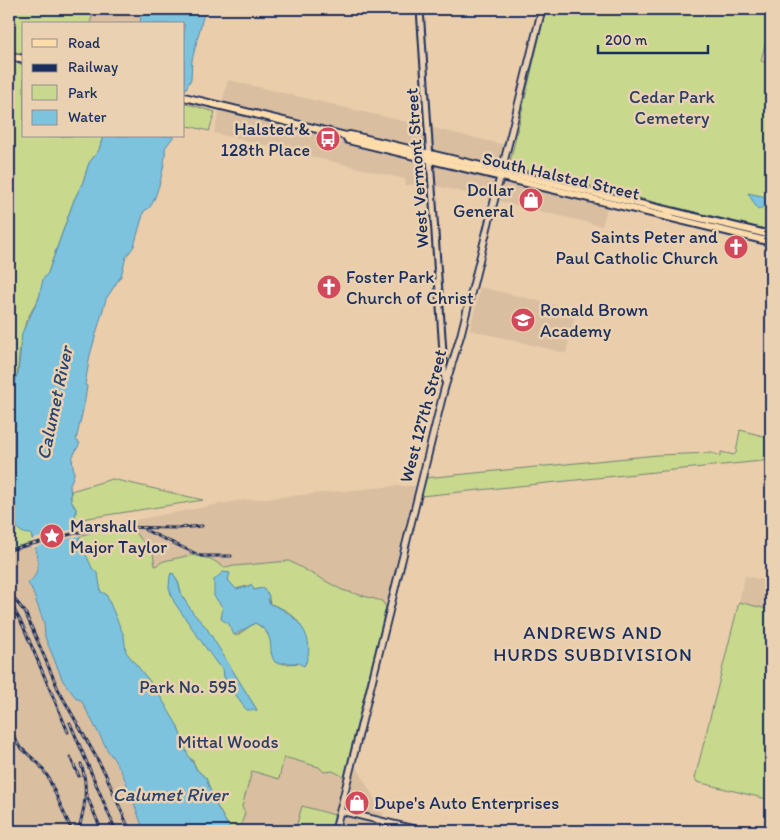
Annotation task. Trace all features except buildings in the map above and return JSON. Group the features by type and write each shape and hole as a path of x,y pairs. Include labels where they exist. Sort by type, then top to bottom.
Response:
{"main road":[{"name":"West 127th Street","path":"335,831 445,385 462,329 542,9"},
{"path":"9,56 22,59"},
{"name":"South Halsted Street","path":"185,97 346,136 348,140 501,174 771,242"},
{"name":"South Halsted Street","path":"501,174 771,235"}],"street":[{"name":"West Vermont Street","path":"420,9 445,385"},
{"path":"340,811 423,831"}],"shaded area":[{"path":"94,9 142,9 140,22 91,22"},
{"path":"228,80 505,145 491,199 428,184 406,185 405,179 214,133"},
{"path":"504,180 608,205 602,226 499,201"},
{"name":"Ronald Brown Academy","path":"480,287 576,310 566,353 470,330"},
{"path":"397,486 415,486 386,607 380,600 343,591 289,561 224,567 211,559 191,555 164,561 151,568 130,529 107,528 79,536 76,531 237,501"},
{"path":"33,543 39,561 35,575 28,583 44,623 45,637 63,681 77,699 81,700 107,751 114,759 132,798 144,831 9,831 9,548"},
{"path":"745,576 771,582 771,610 739,602"},
{"path":"284,757 319,767 326,772 334,771 344,777 335,815 302,806 295,831 239,831 244,817 242,807 252,771"},
{"path":"355,764 385,818 380,831 339,831"}],"green space":[{"path":"9,9 94,9 91,22 22,22 22,54 9,51"},
{"name":"Cedar Park Cemetery","path":"546,9 770,9 765,31 768,32 761,61 771,64 771,231 509,166"},
{"path":"9,61 22,64 22,138 102,138 99,150 89,163 83,182 74,200 39,298 26,321 20,346 17,378 10,392 12,398 9,409"},
{"path":"185,103 215,112 209,131 185,125"},
{"path":"740,430 771,438 771,460 421,496 425,478 657,455 712,453 721,456 721,452 734,455"},
{"path":"112,479 203,500 75,520 76,509 71,501 71,491"},
{"path":"9,503 14,523 20,529 31,534 33,543 9,548"},
{"path":"130,527 153,553 155,566 164,561 191,555 211,559 224,567 289,561 342,590 382,601 386,607 344,777 333,771 324,772 319,767 284,757 279,779 252,771 242,807 245,813 239,831 231,831 214,801 206,778 197,770 192,759 188,761 122,647 79,536 107,528","holes":["227,572 229,582 236,589 251,585 254,590 263,588 268,594 270,604 290,613 296,619 303,633 306,663 283,664 271,654 272,649 268,636 263,628 255,623 236,636 223,612","171,573 178,582 192,627 171,594","224,657 257,710 247,709 224,677"]},
{"path":"739,602 771,610 771,800 697,782 695,778"},
{"path":"302,806 335,815 331,831 295,831"}],"water":[{"path":"142,9 205,9 192,60 191,79 185,90 185,22 140,22"},
{"name":"Calumet River","path":"102,138 172,138 165,148 163,169 156,196 149,208 144,211 134,246 126,257 121,276 106,299 90,355 84,406 76,440 80,443 72,458 74,474 70,485 71,501 76,509 75,523 72,525 80,537 77,542 81,543 92,568 98,574 101,592 106,594 124,636 126,652 156,689 177,725 188,755 197,770 206,778 214,801 231,831 144,831 120,769 108,751 81,700 77,699 63,681 45,637 44,623 31,587 28,584 37,570 36,549 31,534 18,529 13,520 10,506 8,472 9,409 12,398 10,392 18,373 22,333 39,298 43,279 48,273 89,163 99,150"},
{"path":"748,193 771,198 771,202 758,210"},
{"path":"223,572 230,573 228,580 236,589 248,587 251,584 254,590 263,588 269,596 270,604 280,608 296,620 307,637 309,646 304,666 298,663 276,663 271,653 267,633 255,623 234,635 229,624 221,619 223,608 214,596 214,580"},
{"path":"173,573 182,596 193,613 206,627 257,710 247,710 244,707 224,677 223,669 217,664 174,602 169,588 170,575"}],"pier":[{"path":"78,528 82,535 32,548 30,540"}],"railway":[{"path":"9,550 99,527 179,528 202,526"},
{"path":"145,530 201,556 231,556"},
{"path":"9,593 25,612 59,691 105,773 130,831"},
{"path":"11,604 23,626 68,732"},
{"path":"70,723 116,831"},
{"path":"9,728 19,746 39,764 48,777 72,831"},
{"path":"70,757 79,776"},
{"path":"78,831 85,798 85,781 81,764"},
{"path":"86,794 100,827"}],"place":[{"name":"Halsted & 128th Place","path":"328,139"},
{"name":"Dollar General","path":"531,200"},
{"name":"Saints Peter and Paul Catholic Church","path":"736,247"},
{"name":"Foster Park Church of Christ","path":"329,287"},
{"name":"Ronald Brown Academy","path":"523,320"},
{"name":"Marshall Major Taylor","path":"52,536"},
{"name":"Dupe's Auto Enterprises","path":"357,803"}],"district":[{"name":"ANDREWS AND HURDS SUBDIVISION","path":"593,643"}],"park label":[{"name":"Park No. 595","path":"188,687"},
{"name":"Mittal Woods","path":"228,742"}]}
